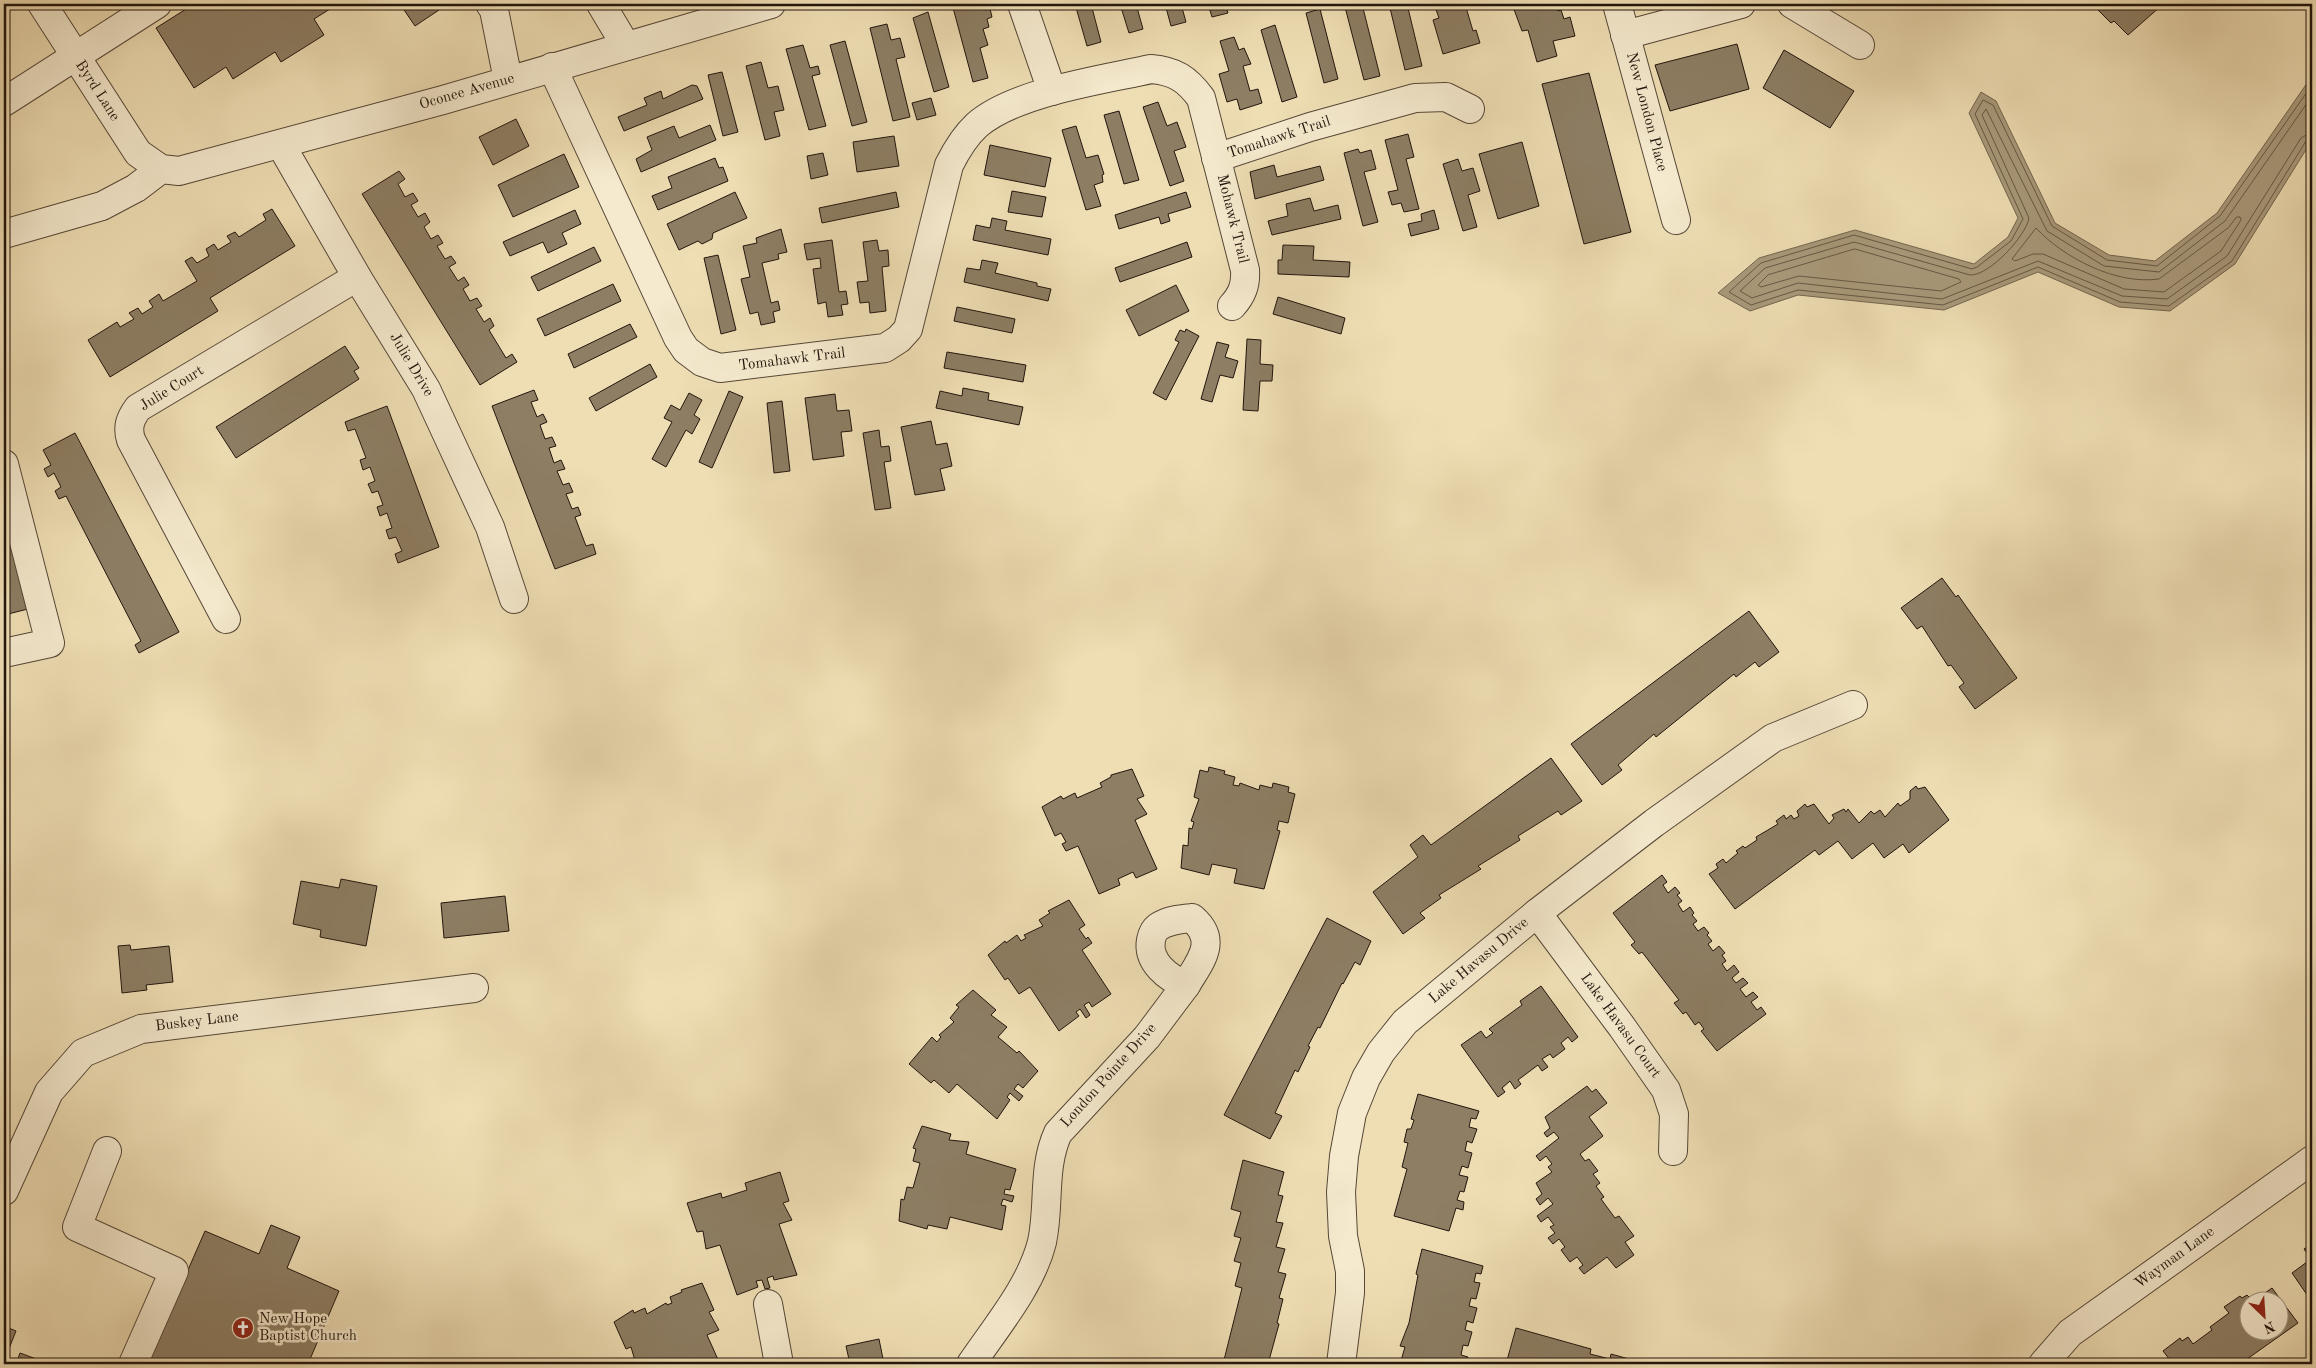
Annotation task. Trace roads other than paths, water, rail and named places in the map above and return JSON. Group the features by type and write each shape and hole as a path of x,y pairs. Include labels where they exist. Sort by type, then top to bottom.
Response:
{"street":[{"name":"Byrd Lane","path":"42,4 138,153 161,168"},
{"path":"490,4 494,10 508,80"},
{"path":"601,4 626,46"},
{"name":"Oconee Avenue","path":"161,168 188,170 281,145 771,4"},
{"path":"1022,4 1052,91"},
{"name":"New London Place","path":"1617,4 1676,220"},
{"path":"1625,35 1741,4"},
{"path":"1792,4 1860,44"},
{"path":"4,102 152,5"},
{"name":"Tomahawk Trail","path":"552,67 678,338 686,350 702,362 720,368 868,351 885,348 899,339 908,329 949,165 959,146 977,125 999,109 1052,91 1151,69 1166,70 1179,75 1190,84 1201,98 1216,158 1310,126 1415,98 1446,97 1470,109"},
{"name":"Julie Drive","path":"281,145 357,277 426,389 490,528 514,599"},
{"name":"Mohawk Trail","path":"1216,158 1245,270 1246,280 1241,296 1232,306"},
{"path":"4,234 102,206 136,188 161,168"},
{"name":"Julie Court","path":"226,619 131,440 129,432 130,419 138,408 357,277"},
{"path":"4,464 50,643 4,653"},
{"name":"Lake Havasu Drive","path":"1341,1364 1350,1293 1350,1271 1343,1236 1344,1156 1352,1113 1366,1078 1381,1052 1404,1022 1537,913 1654,823 1773,738 1853,705"},
{"name":"Lake Havasu Court","path":"1537,913 1622,1027 1666,1090 1674,1114 1674,1151"},
{"name":"London Pointe Drive","path":"972,1364 1032,1269 1042,1242 1047,1207 1047,1168 1052,1146 1058,1133 1147,1037 1186,985"},
{"name":"Buskey Lane","path":"4,1191 49,1092 83,1053 141,1029 474,988"},
{"path":"107,1151 77,1227 174,1271 133,1364"},
{"name":"Wayman Lane","path":"2043,1364 2070,1333 2312,1160"},
{"path":"768,1304 779,1364"}],"water":[{"path":"2312,76 2312,140 2235,264 2170,311 2119,307 2038,272 1944,310 1798,295 1750,311 1718,293 1759,258 1855,230 1974,264 2008,237 2018,218 1969,113 1981,92 1996,101 2055,223 2109,255 2155,261 2217,213"}],"place":[{"name":"New Hope Baptist Church","path":"243,1328"}]}
